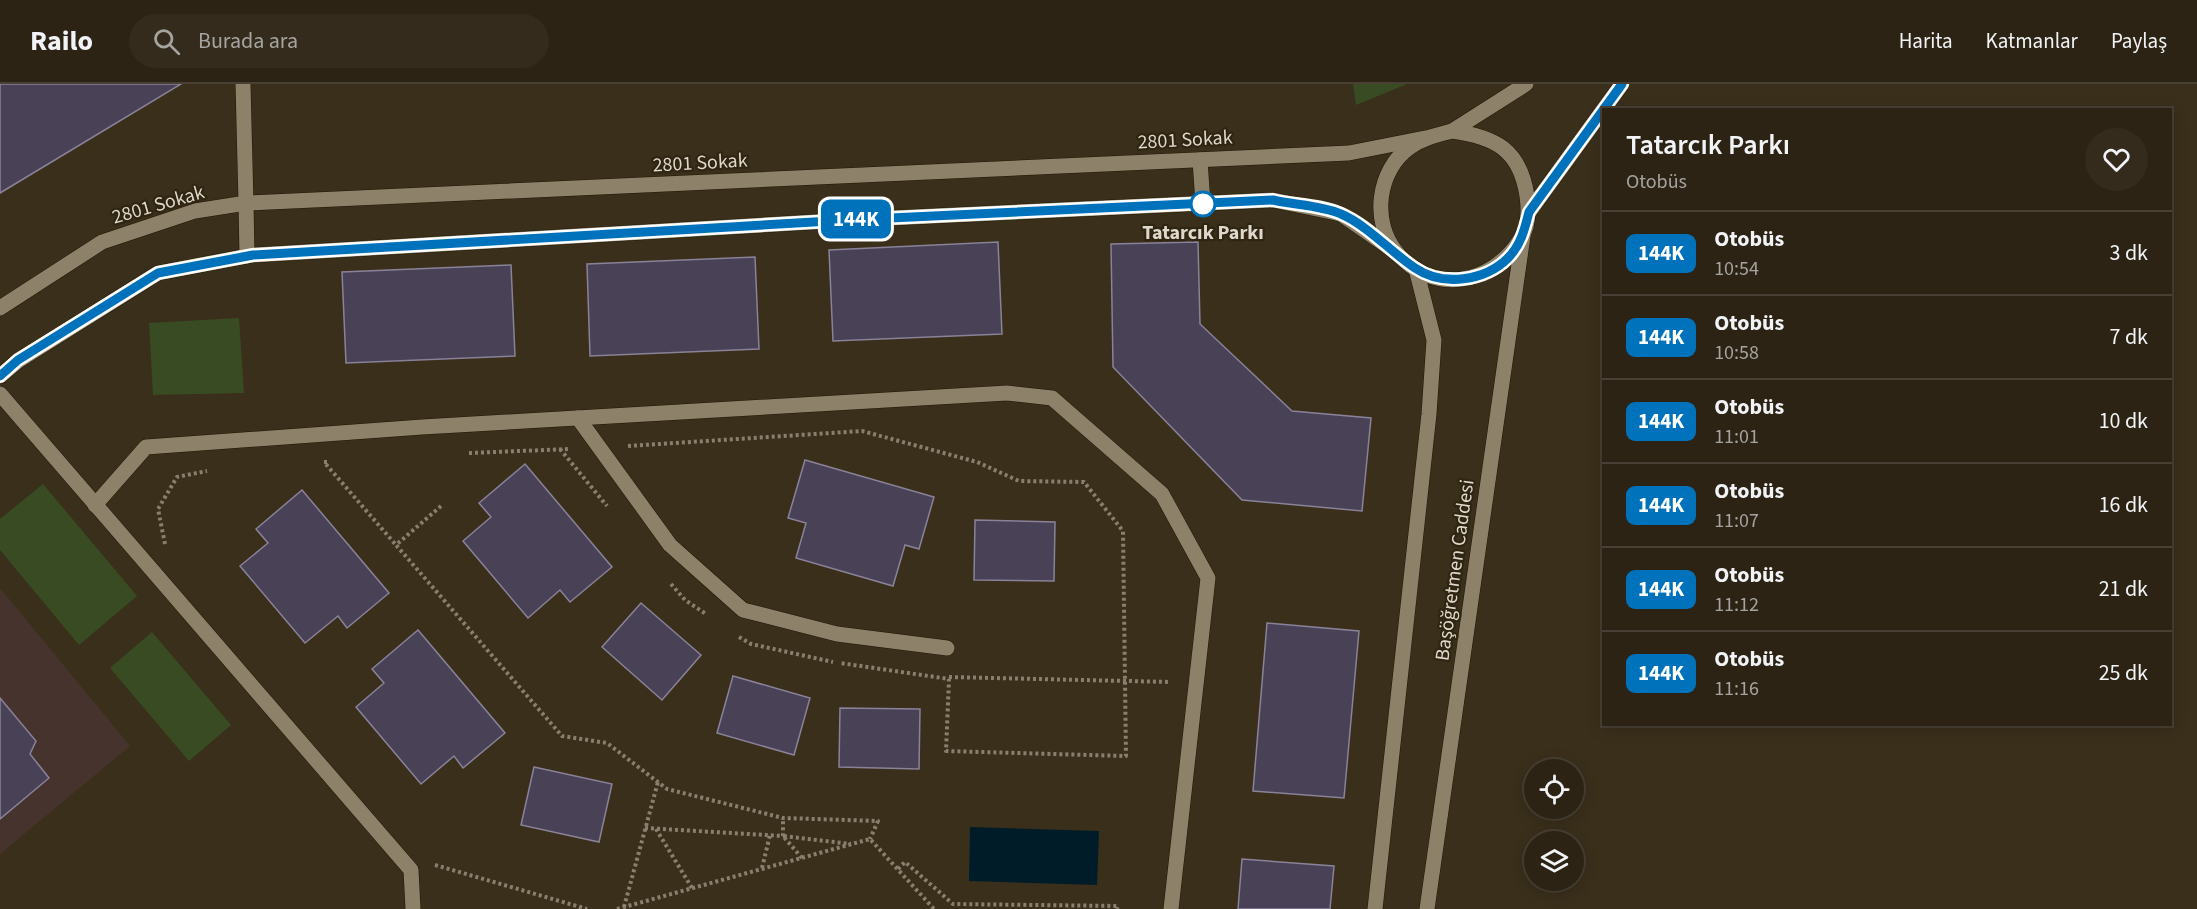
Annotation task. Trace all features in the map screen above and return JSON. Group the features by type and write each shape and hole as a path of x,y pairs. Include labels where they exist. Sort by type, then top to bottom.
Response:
{"street":[{"path":"243,84 247,256"},
{"path":"1452,131 1526,84"},
{"path":"1605,108 1622,84"},
{"path":"1529,212 1602,112"},
{"name":"Başöğretmen Caddesi","path":"1427,909 1523,236 1529,212 1525,180 1518,162 1500,146 1477,135 1452,131 1425,138 1407,148 1392,166 1382,187 1380,210 1385,233 1397,253 1416,269 1439,279 1464,279 1488,272 1509,257 1523,236"},
{"name":"2801 Sokak","path":"0,308 9,299 102,242 195,211 246,203 1348,153 1425,138"},
{"path":"1200,160 1203,204"},
{"path":"0,376 18,360 158,273 247,256 848,220 1273,200 1341,214 1397,253"},
{"name":"Başöğretmen Caddesi","path":"1375,909 1430,403 1434,340 1416,269"},
{"path":"95,505 146,447 578,418 1007,393 1052,398 1162,494 1208,578 1171,909"},
{"path":"0,394 411,870 413,909"},
{"path":"578,418 670,545 743,610 837,634 947,648"}],"path":[{"path":"465,453 862,431 977,462 1018,481 1084,482 1123,531 1126,756 946,751 949,679 947,648"},
{"path":"560,449 611,511"},
{"path":"312,462 335,461"},
{"path":"324,462 562,736 607,742 667,789 783,818 878,821 870,839"},
{"path":"172,554 165,545 158,509 177,477 209,470"},
{"path":"396,545 441,506"},
{"path":"670,582 685,600 713,619"},
{"path":"732,632 751,645 949,679 1125,680 1196,684"},
{"path":"624,907 658,782"},
{"path":"783,818 783,836 802,858"},
{"path":"645,828 783,836 852,844"},
{"path":"656,829 692,888"},
{"path":"761,869 770,835"},
{"path":"617,909 870,839"},
{"path":"870,839 934,909"},
{"path":"430,856 437,865 438,875"},
{"path":"898,869 905,862 953,904 1118,906 1117,909"},
{"path":"411,870 437,865 587,909"}],"shaded area":[{"path":"0,588 130,746 0,854"}],"green space":[{"path":"1353,84 1407,84 1356,105"},
{"path":"239,318 244,393 153,395 149,323"},
{"path":"43,484 137,596 79,645 0,550 0,519"},
{"path":"152,632 231,725 189,761 110,668"}],"water":[{"path":"970,827 1099,831 1097,885 969,881"}],"building":[{"path":"0,84 181,84 0,193"},
{"path":"998,242 1002,334 833,341 829,250"},
{"path":"1198,242 1200,324 1292,411 1371,418 1362,511 1242,500 1113,367 1111,244"},
{"path":"755,257 759,349 590,356 587,264"},
{"path":"511,265 515,356 346,363 342,272"},
{"path":"805,460 934,497 919,549 905,545 893,586 796,558 806,523 788,518"},
{"path":"525,464 612,567 570,602 560,590 528,618 463,541 491,517 479,503"},
{"path":"302,490 389,593 347,628 338,616 305,643 240,566 268,543 256,529"},
{"path":"975,520 1055,522 1054,581 974,580"},
{"path":"641,603 701,655 662,700 602,647"},
{"path":"1267,623 1359,631 1344,798 1253,791"},
{"path":"418,630 505,733 463,768 454,756 421,784 356,707 384,683 372,669"},
{"path":"733,676 810,698 794,755 717,733"},
{"path":"0,698 36,741 30,754 49,778 0,819"},
{"path":"840,708 920,709 919,769 839,767"},
{"path":"534,767 612,784 599,842 521,825"},
{"path":"1242,859 1334,866 1330,909 1238,909"}],"bus line":[{"name":"144K","path":"1605,108 1622,84"},
{"name":"144K","path":"0,376 18,360 158,273 253,255 423,247 848,220 1273,200 1341,214 1416,269 1439,279 1464,279 1488,272 1509,257 1523,236 1529,212 1602,112"}],"place":[{"name":"Tatarcık Parkı","path":"1203,204"}]}
